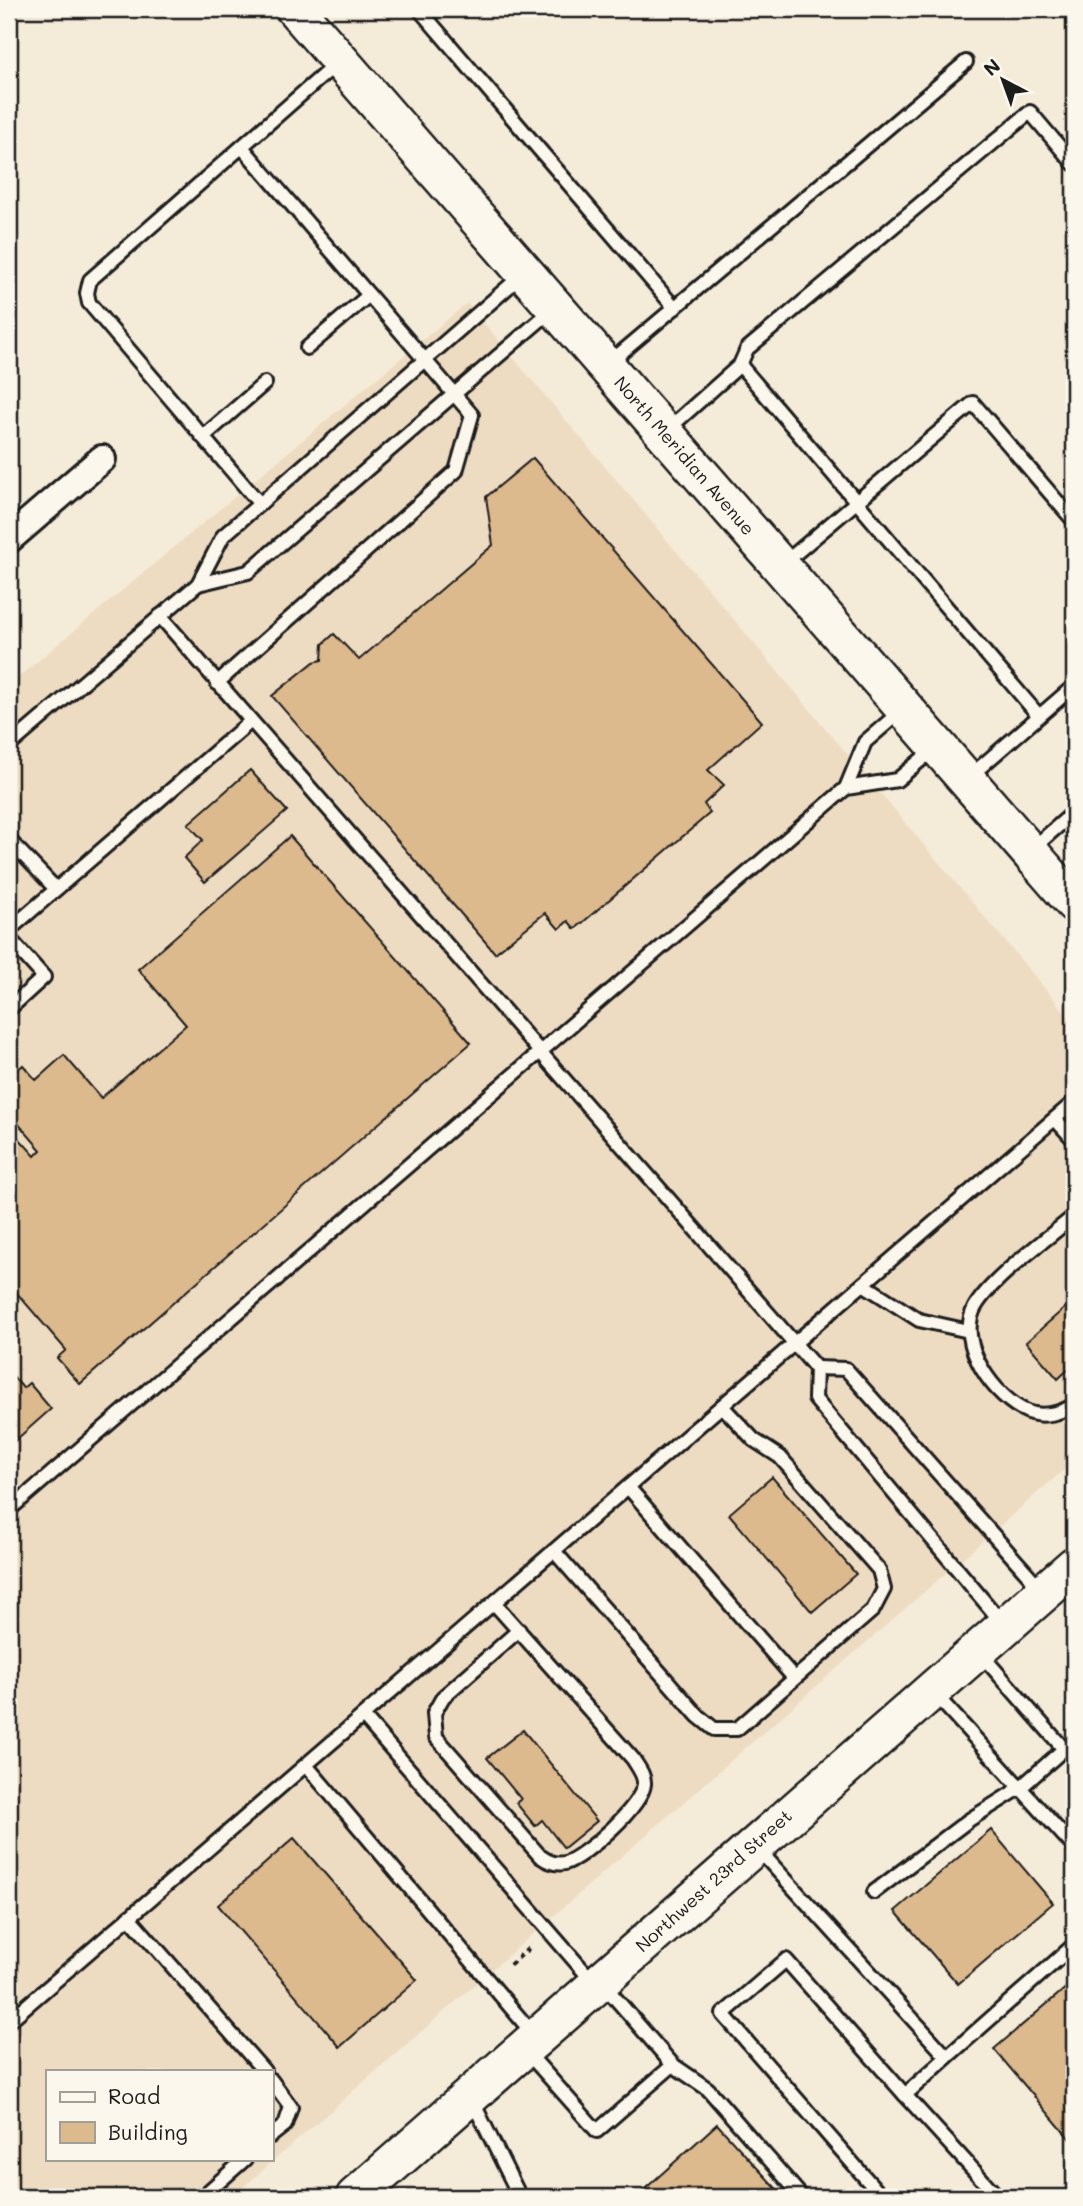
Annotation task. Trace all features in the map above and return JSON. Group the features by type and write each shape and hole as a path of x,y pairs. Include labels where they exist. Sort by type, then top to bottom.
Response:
{"main road":[{"name":"North Meridian Avenue","path":"295,9 1074,903"},
{"name":"Northwest 23rd Street","path":"355,2197 931,1690 1066,1576"}],"street":[{"path":"9,539 102,459"}],"lane":[{"path":"419,9 674,308"},
{"path":"260,504 89,303 87,293 90,280 340,60"},
{"path":"606,366 966,62"},
{"path":"664,433 740,365 747,349 1030,112 1074,164"},
{"path":"217,683 456,471 472,415 242,147"},
{"path":"9,746 198,584 223,536 525,273"},
{"path":"307,348 369,295"},
{"path":"198,584 248,572 555,307"},
{"path":"740,365 1039,716"},
{"path":"203,437 265,383"},
{"path":"781,566 972,403 1074,521"},
{"path":"160,617 794,1345 816,1368 846,1369 1066,1576"},
{"path":"967,779 1074,686"},
{"path":"9,1510 846,788 865,742 904,709"},
{"path":"9,929 251,721"},
{"path":"846,788 897,780 937,746"},
{"path":"1029,852 1074,812"},
{"path":"9,840 56,889"},
{"path":"9,938 44,977 9,1009"},
{"path":"9,2021 1074,1102"},
{"path":"1055,1119 1074,1140"},
{"path":"1074,1216 987,1291 974,1309 969,1331 971,1351 984,1373 1016,1405 1030,1413 1049,1415 1074,1405"},
{"path":"863,1284 919,1320 969,1331"},
{"path":"816,1368 815,1399 1005,1626"},
{"path":"554,1551 698,1716 714,1730 737,1729 873,1610 884,1590 879,1570 780,1457 754,1440 722,1406"},
{"path":"628,1487 794,1678"},
{"path":"494,1602 519,1630 633,1759 644,1784 631,1810 574,1860 550,1863 540,1856 436,1737 434,1713 443,1697 519,1630"},
{"path":"874,1892 969,1820 1020,1788 1063,1749 978,1650"},
{"path":"931,1690 1074,1847"},
{"path":"363,1716 599,1984 673,2065 708,2089 802,2197"},
{"path":"306,1765 530,2042 597,2131 673,2065"},
{"path":"755,1845 947,2057"},
{"path":"129,1917 263,2070"},
{"path":"905,2095 1074,1945"},
{"path":"882,2197 723,2014 786,1960 998,2197"},
{"path":"273,2083 291,2108 285,2125 273,2134"},
{"path":"469,2095 520,2197"},
{"path":"202,2197 244,2160"}],"path":[{"path":"510,1965 529,1948"}],"shaded area":[{"path":"467,303 1074,1023 1074,1461 232,2197 9,2197 9,685"}],"building":[{"path":"533,458 762,722 708,770 724,785 704,804 710,813 575,929 568,921 559,929 545,913 495,953 272,696 314,662 322,660 323,644 334,634 359,660 493,545 486,497"},
{"path":"250,770 287,811 205,882 184,858 203,840 188,824"},
{"path":"290,836 471,1043 80,1384 57,1358 66,1350 9,1284 9,1127 35,1156 41,1150 9,1113 9,1077 23,1065 36,1080 64,1055 101,1098 186,1025 138,969"},
{"path":"1074,1300 1074,1364 1058,1379 1026,1342"},
{"path":"9,1372 23,1388 29,1383 51,1409 9,1446"},
{"path":"772,1477 856,1574 812,1612 729,1514"},
{"path":"523,1730 597,1821 564,1848 542,1820 535,1826 516,1803 521,1799 487,1758"},
{"path":"991,1830 1053,1903 958,1984 895,1911"},
{"path":"294,1838 417,1980 340,2047 218,1905"},
{"path":"1074,1981 1074,2144 994,2049"},
{"path":"717,2124 784,2197 636,2197"}]}
